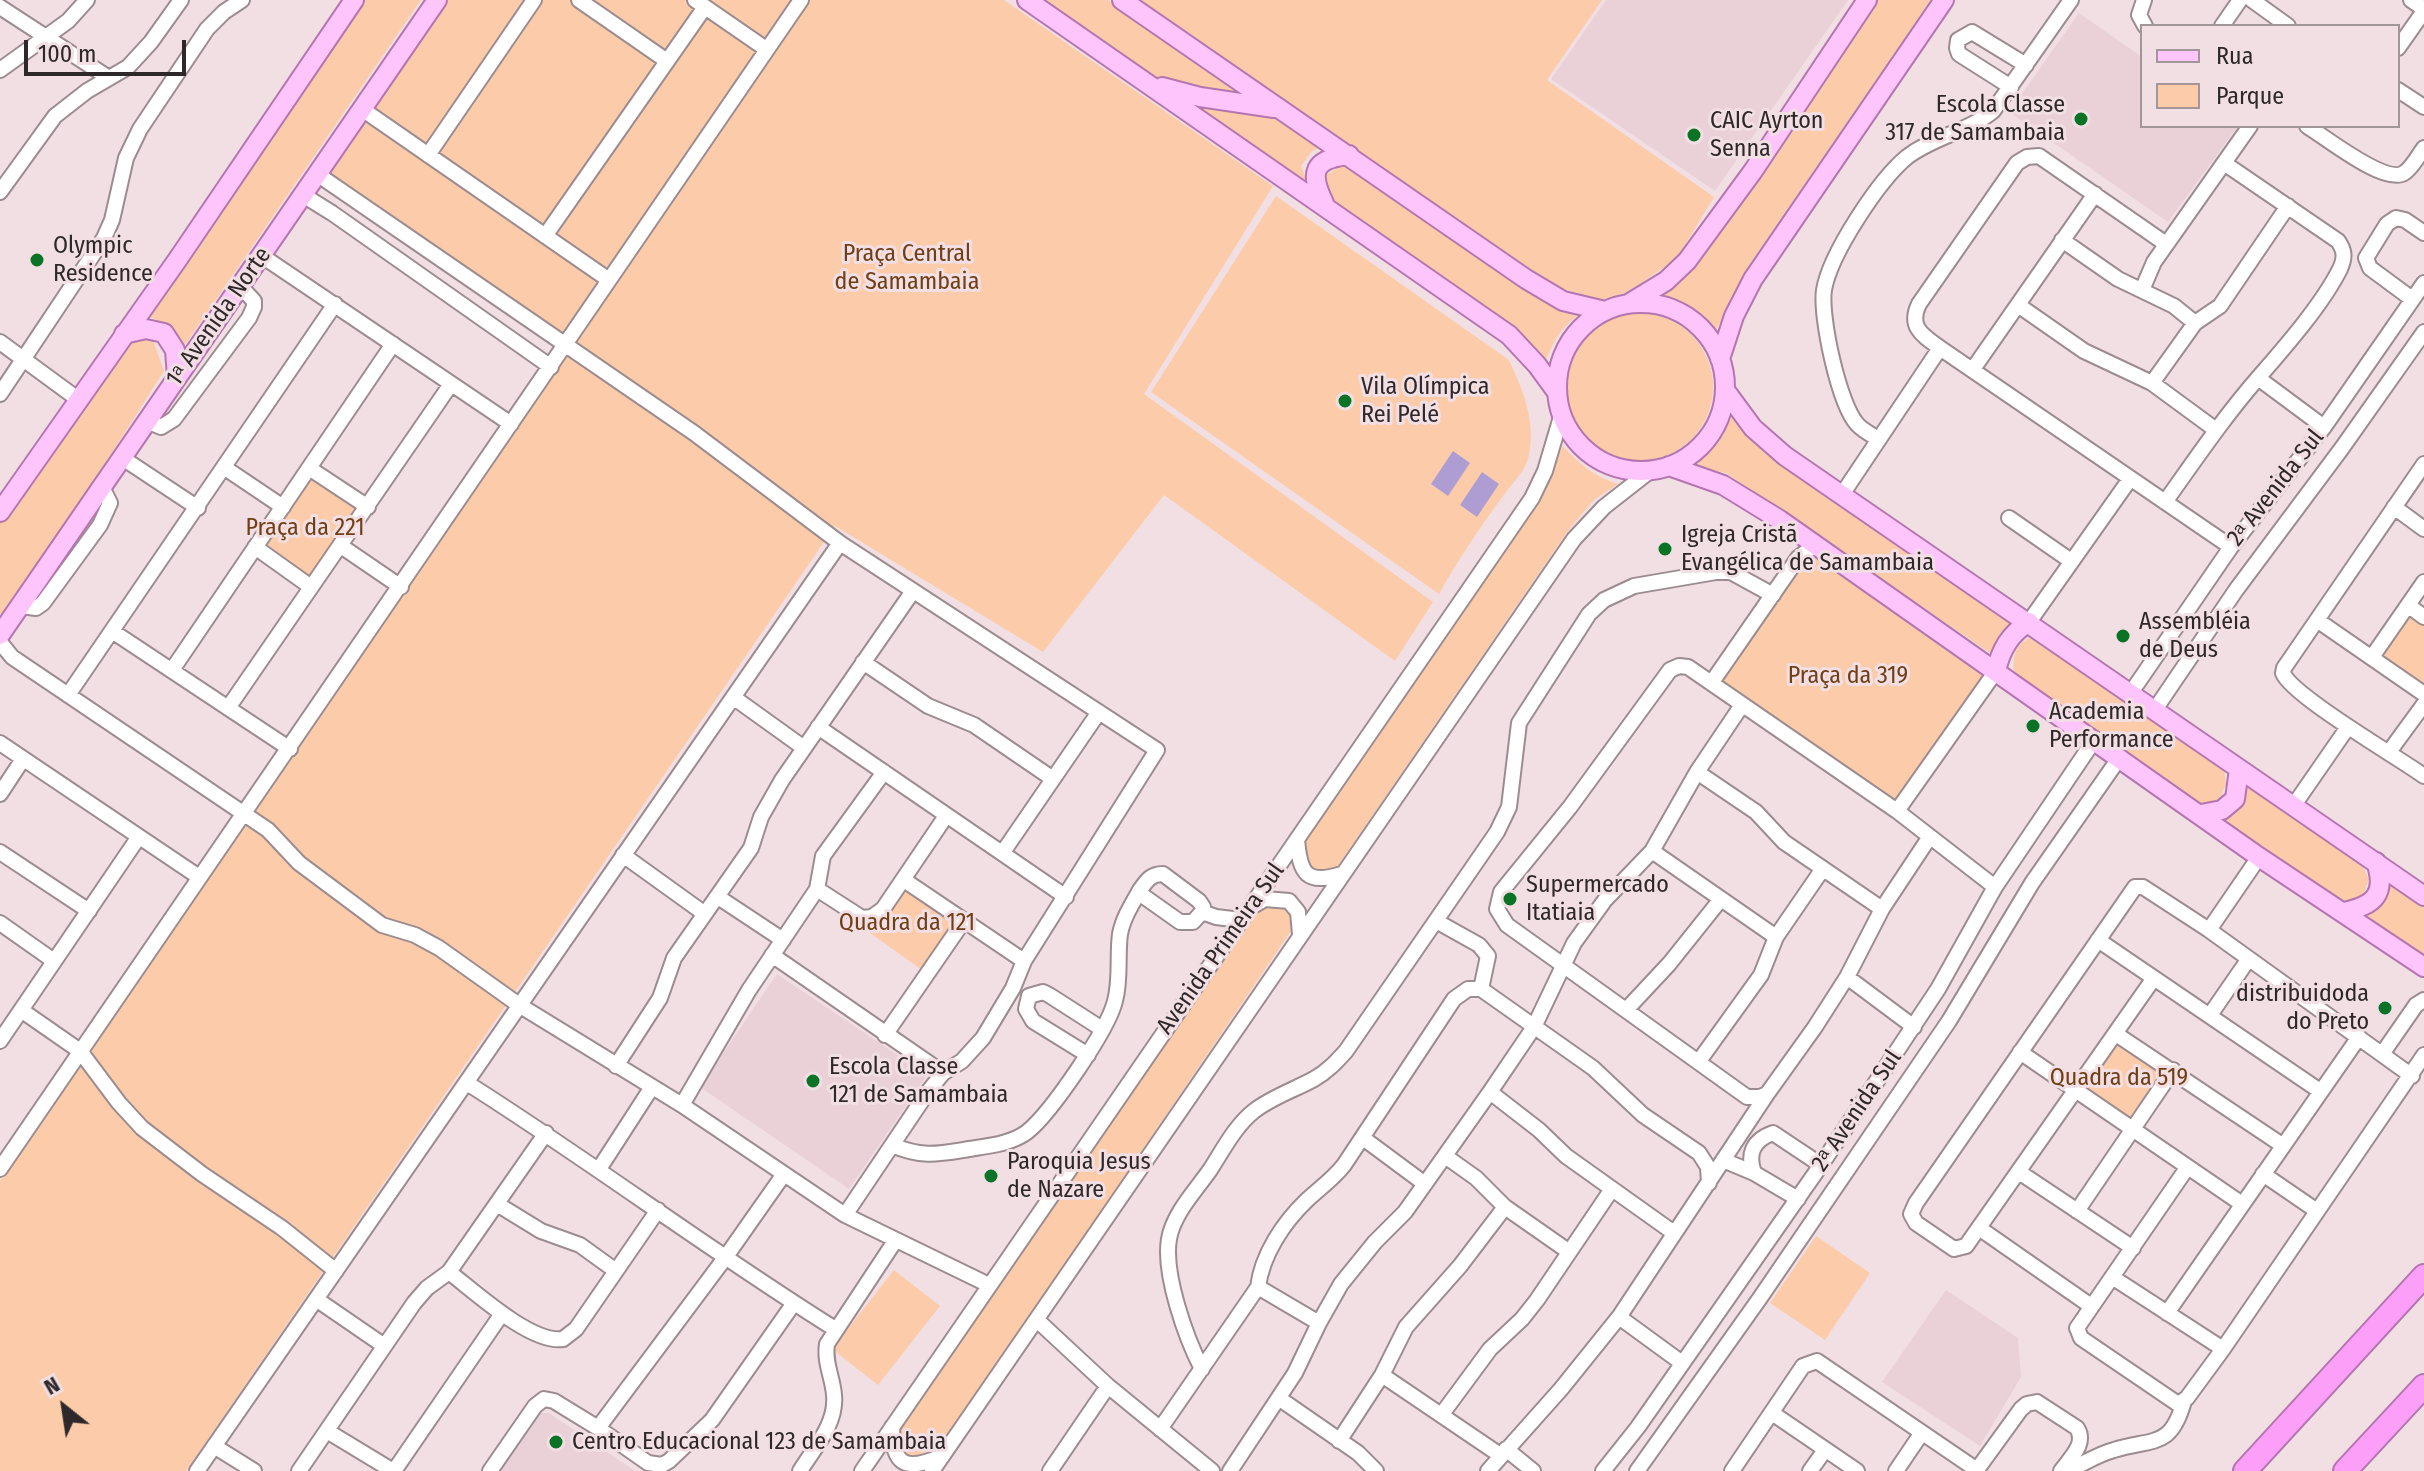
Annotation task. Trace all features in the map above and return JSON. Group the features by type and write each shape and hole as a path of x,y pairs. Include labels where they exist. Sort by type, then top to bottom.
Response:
{"highway":[{"path":"2245,1471 2424,1276"},
{"path":"2345,1471 2424,1386"}],"main road":[{"path":"0,512 354,0"},
{"name":"1ᵃ Avenida Norte","path":"8,621 437,0"},
{"path":"1027,0 1509,335 1556,391"},
{"path":"1122,0 1526,279 1563,301 1605,311"},
{"path":"1628,304 1670,308 1692,320 1709,338 1720,359 1725,390 1720,415 1708,437 1691,455 1650,471 1617,468 1588,453 1572,437 1561,417 1556,391 1558,368 1567,346 1583,326 1605,311 1628,304 1666,281 1687,261 1753,171 1867,0"},
{"path":"1720,359 1734,316 1753,279 1944,0"},
{"path":"1148,83 1200,97 1247,102 1284,111"},
{"path":"1325,205 1317,187 1315,176 1318,167 1331,157 1349,155"},
{"path":"124,334 138,329 164,333 175,350 177,377"},
{"path":"1725,390 1753,428 1785,456 1843,493 2424,896"},
{"path":"1669,466 1723,485 1780,520 2259,857 2424,967"},
{"path":"1996,671 2006,642 2016,630 2029,622"},
{"path":"2201,814 2222,810 2235,799 2239,769"},
{"path":"2343,912 2366,905 2376,897 2381,887 2381,877 2376,862"}],"street":[{"path":"0,70 68,21 87,0"},
{"path":"0,192 55,116 135,60 181,0"},
{"path":"0,394 104,238 112,220 126,158 140,129 207,29 242,0"},
{"path":"428,155 534,0"},
{"path":"579,0 667,61"},
{"path":"0,1169 801,0"},
{"path":"1877,439 1857,424 1845,404 1838,383 1825,315 1824,292 1830,268 1890,173 1930,143 1979,122 1993,111 2071,0"},
{"path":"2144,0 2139,15 2144,24"},
{"path":"2223,24 2240,0"},
{"path":"2252,0 2285,24"},
{"path":"2400,45 2424,10 2411,0"},
{"path":"545,236 667,61 700,4 766,49"},
{"path":"0,7 109,78"},
{"path":"2011,87 1959,54 1958,40 1972,32 2026,65"},
{"path":"2400,91 2424,107"},
{"path":"362,109 609,280"},
{"path":"2142,290 2154,262 2249,128"},
{"path":"2310,128 2375,170 2391,176 2407,171 2424,148"},
{"path":"2166,244 2039,156 2027,157 2017,163 1915,313 1916,329 2231,547"},
{"path":"2165,502 2216,430 2300,326 2344,259 2338,241 2224,163"},
{"path":"317,174 694,433 840,543 1157,750 1024,961 1013,988 983,1038 962,1061 943,1073 845,1215"},
{"path":"332,213 335,200 344,193"},
{"path":"1973,369 2095,194"},
{"path":"303,195 551,367"},
{"path":"2152,383 2195,323 2220,306 2288,206"},
{"path":"2412,299 2370,268 2366,258 2387,224 2396,218 2405,220 2424,233"},
{"path":"2062,240 2118,279 2174,306 2195,323"},
{"path":"262,256 511,424"},
{"name":"2ᵃ Avenida Sul","path":"2130,694 2231,547 2324,427 2424,283"},
{"path":"146,421 161,427 174,419 249,318 254,301 240,286"},
{"path":"68,695 335,304"},
{"path":"2018,305 2084,351 2152,383 2216,430"},
{"path":"520,345 532,338 535,325"},
{"name":"2ᵃ Avenida Sul","path":"2154,711 2236,590 2424,332"},
{"path":"0,342 79,400"},
{"path":"172,670 393,344"},
{"path":"1843,493 1940,348"},
{"path":"2258,378 2324,427"},
{"path":"228,708 451,384"},
{"name":"Avenida Primeira Sul","path":"862,1471 1532,498 1545,471 1561,417"},
{"path":"121,457 198,508"},
{"path":"2424,464 2283,673 2290,684 2348,727 2424,776"},
{"path":"225,468 283,507"},
{"path":"309,468 368,507"},
{"path":"932,1471 1574,539 1604,507 1650,471"},
{"path":"2029,622 2130,479"},
{"path":"2394,507 2424,529"},
{"path":"2009,518 2071,561"},
{"path":"1712,682 1809,541"},
{"path":"197,1471 840,543"},
{"path":"341,546 401,587"},
{"path":"255,547 311,587"},
{"path":"1202,1369 1182,1325 1169,1259 1169,1238 1177,1218 1238,1128 1252,1113 1331,1068 1346,1051 1497,832 1509,807 1519,723 1589,614 1604,600 1634,586 1716,572 1731,572 1773,595"},
{"path":"2372,657 2424,582"},
{"path":"616,1066 660,998 674,958 751,848 769,802 913,591"},
{"path":"2409,606 2424,617"},
{"path":"2317,620 2424,694"},
{"path":"112,631 290,749"},
{"path":"0,642 6,655 268,830 309,871 382,925 415,935 439,948 519,1005 682,1105 845,1215 989,1285"},
{"path":"863,662 928,706 974,725 1053,779"},
{"path":"1767,1094 1747,1097 1502,919 1497,909 1501,892 1570,807 1670,670 1679,666 1688,667 1712,682 1897,811 1995,887"},
{"path":"1897,811 1996,671"},
{"path":"733,697 804,748"},
{"path":"2389,752 2424,704"},
{"path":"1230,1471 1280,1399 1341,1284 1375,1242 1405,1212 1490,1092 1534,1027 1574,943 1605,900 1652,851 1697,772 1742,705"},
{"path":"1003,852 1099,712"},
{"path":"818,727 1066,897"},
{"path":"2294,805 2348,727"},
{"name":"2ᵃ Avenida Sul","path":"1603,1471 1638,1427 1752,1266 1914,1027 1995,887 2095,739"},
{"path":"0,743 199,877"},
{"name":"2ᵃ Avenida Sul","path":"1637,1471 1956,1010 2062,836 2120,757"},
{"path":"0,794 23,759"},
{"path":"682,1105 772,955 817,889 823,856 884,772"},
{"path":"1697,772 1756,812 1784,842 1882,909"},
{"path":"817,889 855,914 867,918 883,909 946,816"},
{"path":"0,1041 138,838"},
{"path":"1488,1471 1561,1389 1619,1317 1847,977 1882,909 1929,838"},
{"path":"1297,839 1300,862 1310,876 1321,880 1342,874"},
{"path":"1652,851 1776,937"},
{"path":"0,852 89,911"},
{"path":"623,855 705,914"},
{"path":"2209,930 2259,857"},
{"path":"1699,1061 1761,975 1776,937 1822,870"},
{"path":"892,1145 919,1155 934,1155 1013,1139 1026,1133 1037,1122 1088,1055 1115,1003 1120,934 1127,912 1147,880 1153,875 1163,874 1199,901 1202,912 1193,922 1180,922 1139,893"},
{"path":"904,880 1024,961"},
{"path":"2154,978 1966,1246 1954,1249 1916,1223 1911,1214 1916,1203 2131,890 2139,886 2209,930 2412,1076"},
{"path":"718,897 783,940"},
{"path":"1202,912 1216,917 1245,914 1265,899 1289,901 1298,912 1300,935"},
{"path":"1626,1010 1669,964 1721,899"},
{"path":"1436,921 1479,945 1488,956 1481,989"},
{"path":"885,1035 963,922"},
{"path":"0,923 54,961"},
{"path":"2098,940 2320,1091"},
{"path":"772,955 943,1073"},
{"path":"2210,1015 2248,960"},
{"path":"1847,977 1914,1027"},
{"path":"1160,1429 1258,1287 1260,1272 1270,1248 1306,1201 1335,1177 1454,999 1468,989 1481,989 1593,1068 1643,1115 1699,1153 1708,1167 1709,1183"},
{"path":"1088,1055 1033,1021 1026,1009 1029,996 1043,992 1102,1029"},
{"path":"2382,1054 2416,1005 2424,1000"},
{"path":"21,1010 80,1051 142,1128 202,1174 282,1228 336,1271"},
{"path":"2116,1034 2282,1145"},
{"path":"2167,1313 2359,1037"},
{"path":"2020,1052 2242,1204"},
{"path":"2068,1471 2107,1452 2150,1444 2173,1430 2184,1401 2223,1349 2424,1055"},
{"path":"2077,1211 2173,1070"},
{"path":"467,1083 835,1329"},
{"path":"599,1169 652,1087"},
{"path":"1490,1092 1539,1130 1566,1156 1674,1233"},
{"path":"1864,1100 1877,1099 1885,1114"},
{"path":"299,1471 383,1345 420,1295 449,1272 546,1133"},
{"path":"1754,1173 1749,1157 1751,1151 1762,1138 1773,1133 1821,1165"},
{"path":"1363,1138 1425,1184"},
{"path":"1445,1156 1476,1178 1505,1207 1568,1251"},
{"path":"1723,1160 1754,1173 1798,1199"},
{"path":"2184,1401 2175,1403 2081,1338 2077,1328 2187,1168"},
{"path":"2019,1172 2133,1248"},
{"path":"598,1428 784,1174"},
{"path":"2263,1174 2317,1211"},
{"path":"1442,1414 1490,1349 1537,1300 1612,1189"},
{"path":"497,1204 541,1231 580,1245 616,1271"},
{"path":"1339,1441 1382,1375 1406,1327 1460,1266 1505,1207"},
{"path":"449,1272 484,1297 501,1315 537,1334 553,1340 563,1339 576,1329 658,1210"},
{"path":"1979,1228 2091,1306"},
{"path":"800,1471 832,1419 834,1394 825,1354 827,1344 895,1241"},
{"path":"1752,1266 1756,1283 1771,1281"},
{"path":"2112,1277 2223,1349"},
{"path":"1258,1287 1319,1323"},
{"path":"316,1299 383,1345"},
{"path":"490,1471 535,1406 544,1399 554,1401 598,1428 648,1463 662,1465 712,1420 794,1303"},
{"path":"327,1431 393,1471 501,1315"},
{"path":"1619,1317 1682,1363"},
{"path":"1037,1320 1108,1386 1212,1471"},
{"path":"1732,1471 1803,1366 1817,1361 1977,1471 2021,1409 2037,1402 2077,1428 2081,1434 2081,1443 2061,1471"},
{"path":"1382,1375 1533,1471"},
{"path":"1050,1471 1108,1386"},
{"path":"1280,1399 1358,1453 1376,1471"},
{"path":"1772,1413 1857,1471"},
{"path":"892,1426 893,1444 901,1462 919,1466 941,1457"},
{"path":"1896,1471 1921,1434"},
{"path":"214,1446 254,1471"},
{"path":"1810,1471 1825,1450"}],"shaded area":[{"name":"CAIC Ayrton Senna","path":"1606,0 1848,0 1715,191 1551,79"},
{"name":"Escola Classe 317 de Samambaia","path":"2079,13 2140,56 2140,128 2237,128 2168,222 2009,112"},
{"path":"1453,451 1470,463 1448,496 1431,484"},
{"path":"1482,472 1499,484 1477,517 1460,505"},
{"name":"Escola Classe 121 de Samambaia","path":"777,974 927,1075 849,1189 700,1087"},
{"path":"1946,1290 2018,1338 2021,1377 1980,1446 1882,1382"},
{"name":"Centro Educacional 123 de Samambaia","path":"540,1413 549,1413 635,1471 500,1471"}],"green space":[{"path":"362,0 421,0 180,352 166,328 157,320 143,315"},
{"name":"Praça Central de Samambaia","path":"444,0 1004,0 1273,186 1144,394 1433,602 1395,661 1164,495 1043,652 835,526 186,1471 0,1471 0,1181 571,343 326,171"},
{"path":"1041,0 1108,0 1322,147 1312,151 1301,166 1308,184"},
{"path":"1141,0 1602,0 1547,80 1714,197 1677,258 1630,291 1602,300 1553,286"},
{"path":"1875,0 1931,0 1749,265 1714,334 1686,307 1655,297"},
{"path":"1344,165 1557,310 1577,316 1556,339 1544,368 1525,337 1330,200 1322,177"},
{"name":"Vila Olímpica Rei Pelé","path":"1276,196 1509,360 1519,383 1531,430 1527,461 1439,594 1151,392"},
{"path":"1639,313 1667,318 1691,335 1708,359 1713,387 1708,415 1691,439 1667,456 1639,461 1611,456 1587,439 1570,415 1565,387 1570,359 1587,335 1611,318"},
{"path":"152,337 164,371 8,615 0,614 0,518 122,346"},
{"path":"1732,414 2018,626 1998,637 1996,657 1726,473 1695,467 1723,435"},
{"path":"1563,446 1588,469 1618,484 1594,500 1570,528 1337,867 1315,874 1299,863 1301,847 1537,497"},
{"name":"Praça da 221","path":"305,470 360,508 306,585 251,547"},
{"name":"Praça da 319","path":"1804,543 1987,671 1891,808 1708,680"},
{"path":"2406,598 2424,611 2424,687 2368,654"},
{"path":"2033,636 2224,769 2226,784 2220,799 2202,805 2014,677 2016,652 2021,643"},
{"path":"2241,782 2361,863 2369,879 2361,902 2348,904 2222,820 2237,812 2244,798"},
{"name":"Quadra da 121","path":"900,882 956,923 922,970 856,923 876,914"},
{"path":"2389,884 2424,908 2424,959 2366,917 2381,903"},
{"path":"1274,904 1289,912 1291,931 938,1451 915,1461 899,1452 896,1436 913,1404 1251,912"},
{"name":"Quadra da 519","path":"2112,1027 2170,1066 2127,1129 2068,1086"},
{"path":"1816,1236 1870,1273 1825,1340 1770,1303"},
{"path":"894,1270 940,1306 878,1385 832,1349"}],"place":[{"name":"Escola Classe 317 de Samambaia","path":"2081,119"},
{"name":"CAIC Ayrton Senna","path":"1694,135"},
{"name":"Olympic Residence","path":"37,260"},
{"name":"Vila Olímpica Rei Pelé","path":"1345,401"},
{"name":"Igreja Cristã Evangélica de Samambaia","path":"1665,549"},
{"name":"Assembléia de Deus","path":"2123,636"},
{"name":"Academia Performance","path":"2033,726"},
{"name":"Supermercado Itatiaia","path":"1510,899"},
{"name":"distribuidoda do Preto","path":"2385,1008"},
{"name":"Escola Classe 121 de Samambaia","path":"813,1081"},
{"name":"Paroquia Jesus de Nazare","path":"991,1176"},
{"name":"Centro Educacional 123 de Samambaia","path":"556,1442"}]}
